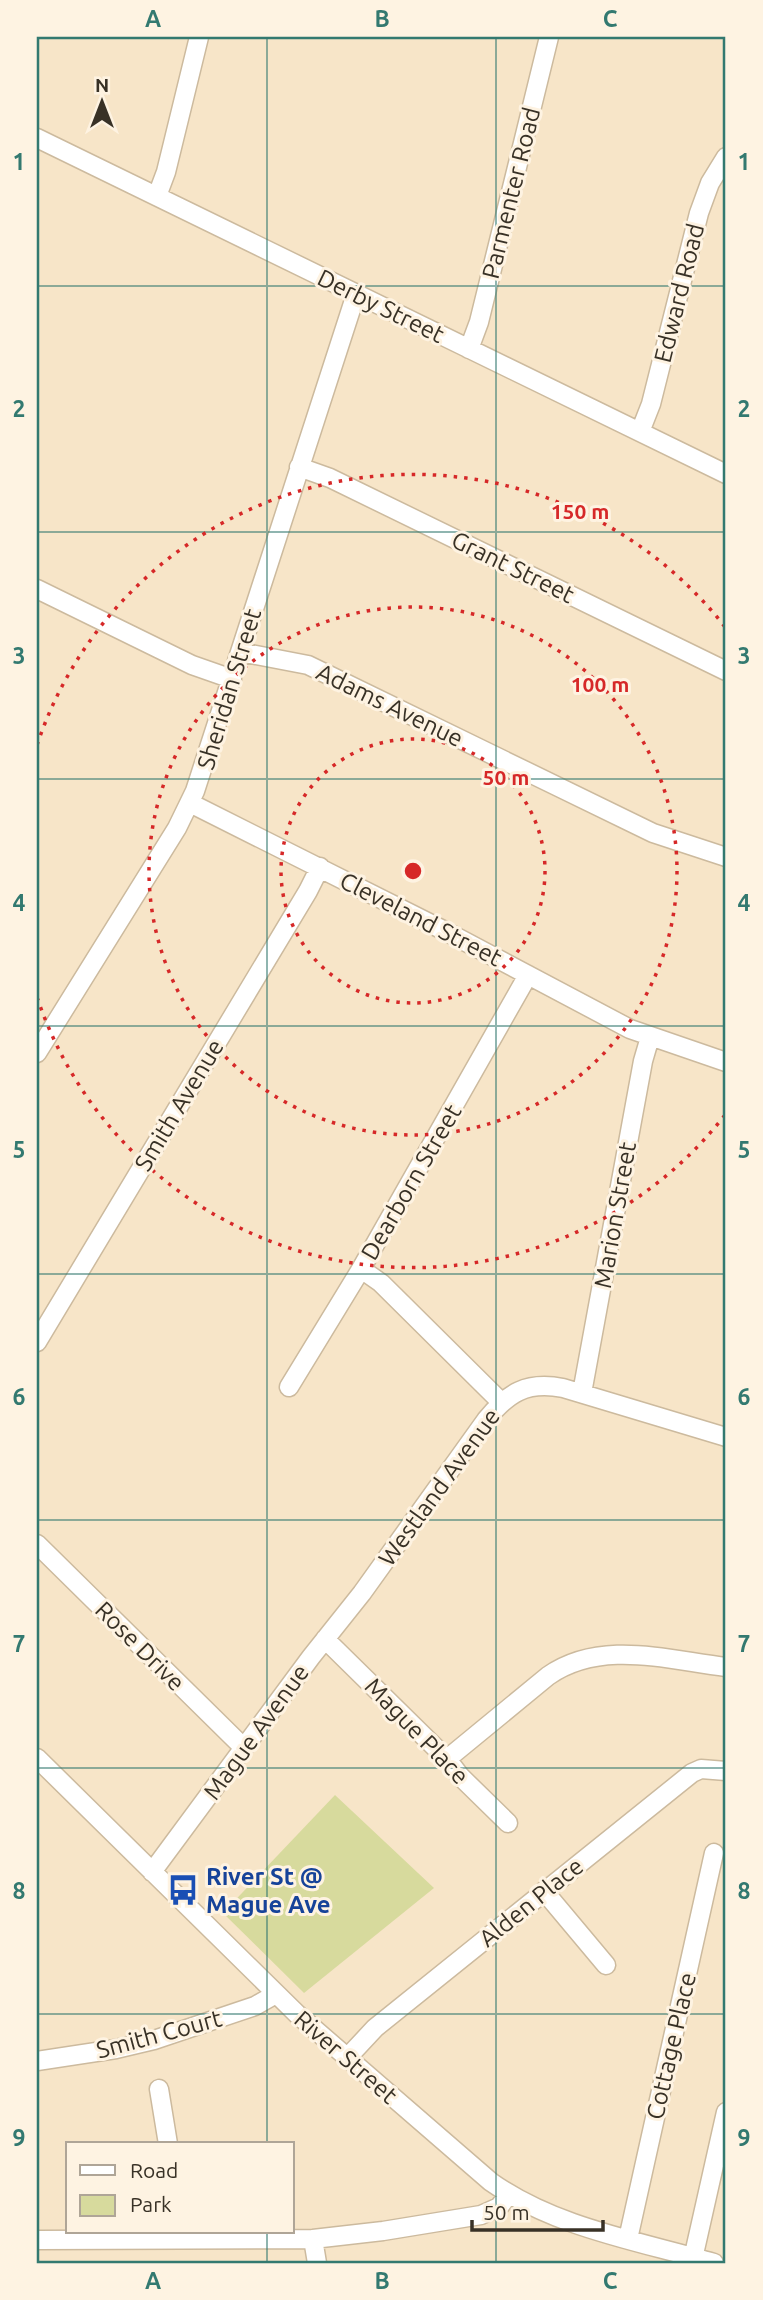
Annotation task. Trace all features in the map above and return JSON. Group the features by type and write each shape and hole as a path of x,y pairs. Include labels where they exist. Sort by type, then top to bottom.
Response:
{"street":[{"path":"157,196 166,172 199,37"},
{"name":"Parmenter Road","path":"469,349 479,322 549,37"},
{"name":"Derby Street","path":"37,138 726,474"},
{"name":"Edward Road","path":"640,432 651,404 699,213 710,183 726,157"},
{"name":"Sheridan Street","path":"37,1053 190,803 204,769 356,294"},
{"name":"Grant Street","path":"299,467 330,478 726,671"},
{"path":"37,589 192,665 232,679"},
{"name":"Adams Avenue","path":"240,652 296,662 320,670 653,833 726,857"},
{"name":"Cleveland Street","path":"190,803 320,867 630,1029 726,1062"},
{"name":"Smith Avenue","path":"37,1342 320,867"},
{"name":"Dearborn Street","path":"289,1387 361,1269 528,975"},
{"name":"Marion Street","path":"582,1393 643,1061 650,1037"},
{"path":"361,1269 381,1283 501,1402"},
{"name":"Westland Avenue","path":"362,1593 486,1420 501,1402 520,1390 553,1386 726,1437"},
{"name":"Rose Drive","path":"37,1544 244,1748"},
{"name":"Mague Avenue","path":"152,1872 362,1593"},
{"name":"Mague Place","path":"325,1639 508,1823"},
{"path":"447,1759 548,1676 564,1665 580,1659 625,1654 726,1667"},
{"name":"River Street","path":"37,1758 276,1994 469,2164 509,2194 548,2214 692,2260 714,2263"},
{"name":"Alden Place","path":"347,2059 375,2028 692,1773 701,1769 726,1771"},
{"name":"Cottage Place","path":"628,2239 714,1853"},
{"path":"544,1891 606,1965"},
{"name":"Smith Court","path":"37,2061 116,2049 154,2040 255,2007 276,1994"},
{"path":"159,2089 168,2142"},
{"path":"692,2260 726,2112"},
{"path":"37,2240 183,2235 313,2239 481,2215 499,2207 509,2194"},
{"path":"313,2239 317,2263"}],"green space":[{"path":"335,1795 434,1888 304,1993 223,1913"}],"place":[{"name":"River St @ Mague Ave","path":"183,1890"}]}
